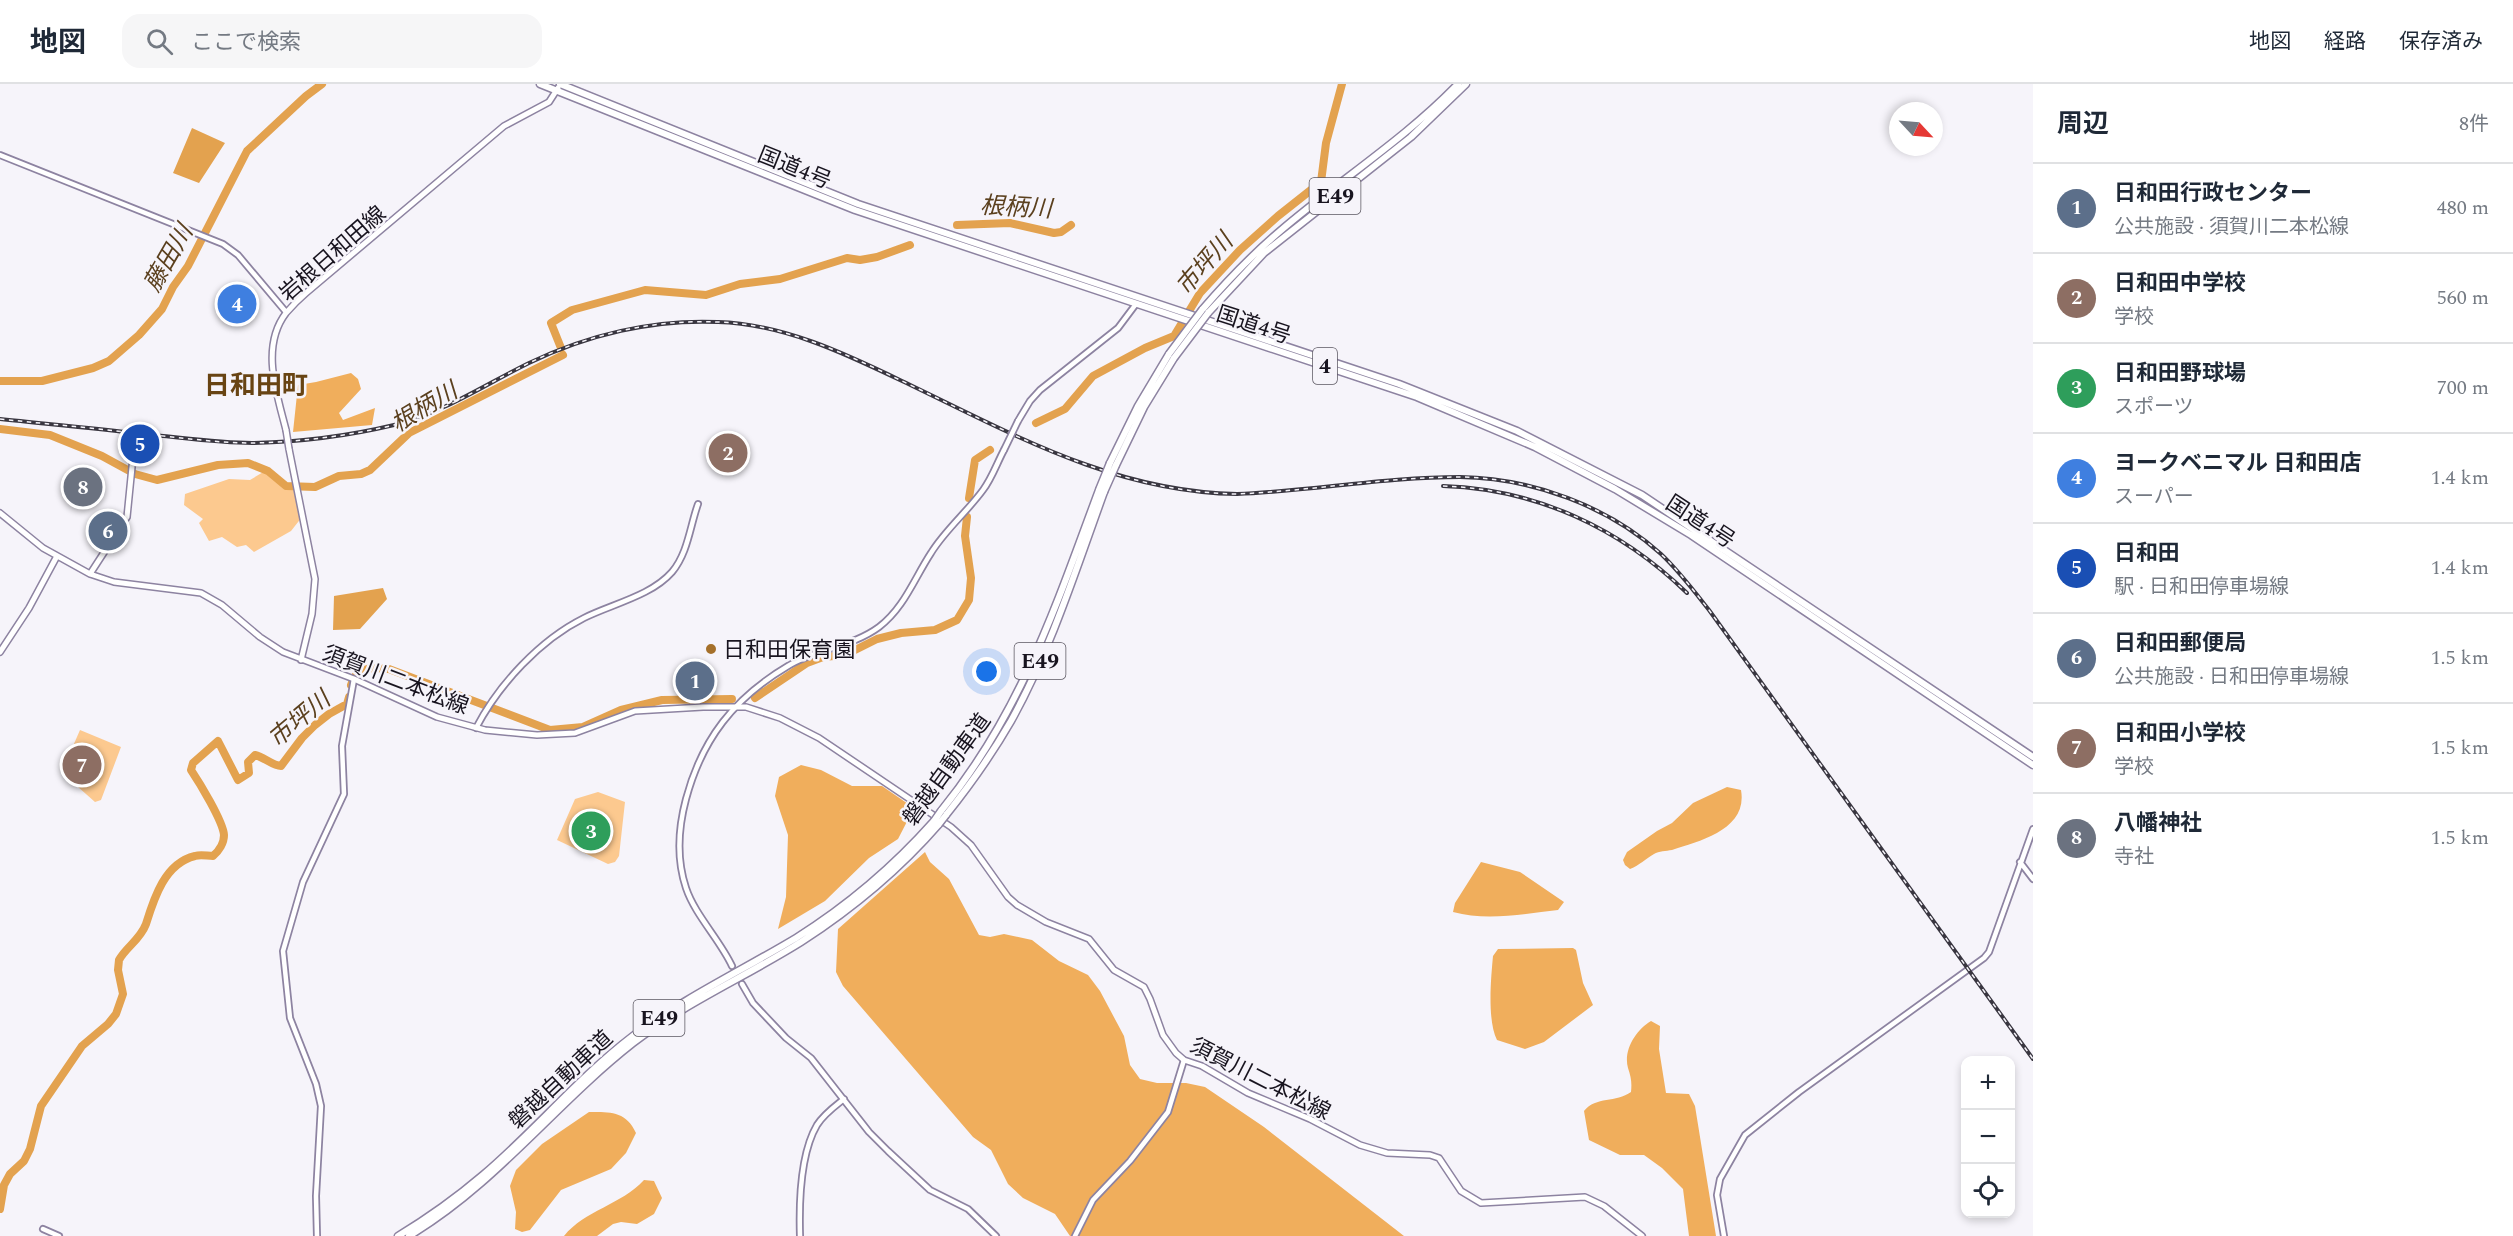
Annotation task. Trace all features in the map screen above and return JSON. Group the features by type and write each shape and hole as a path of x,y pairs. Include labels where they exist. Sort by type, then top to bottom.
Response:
{"highway":[{"name":"国道4号","path":"540,84 559,86 858,204 1382,378 1507,426 1642,495 2033,757"},
{"name":"磐越自動車道","path":"409,1236 445,1212 487,1179 573,1096 635,1042 691,1004 790,948 832,921 890,874 983,766 1023,698 1049,640 1113,464 1172,356 1239,268 1280,231 1406,133 1458,84"},
{"name":"磐越自動車道","path":"1205,312 1264,253 1411,137 1466,84"},
{"name":"国道4号","path":"559,86 873,217 1417,397 1495,428 1560,459 1615,489 1703,543 2033,765"},
{"name":"磐越自動車道","path":"398,1236 434,1213 483,1174 591,1071 631,1038 688,999 827,917 885,870 936,822"}],"main road":[{"name":"岩根日和田線","path":"301,660 312,614 315,579 310,542 272,363 276,334 286,312 306,293 504,126 543,106 559,86"},
{"path":"90,574 127,517 134,447"},
{"path":"0,513 57,556 29,608 0,652"},
{"name":"須賀川二本松線","path":"57,556 90,574 114,582 201,594 222,605 272,645 301,660 354,679 428,713 476,728 537,735 575,733 635,711 737,706 780,718 819,738 951,827 971,845 1011,900 1046,922 1087,937 1114,970 1141,985 1150,999 1163,1035 1184,1060 1202,1066 1248,1093 1310,1119 1360,1145 1387,1153 1430,1155 1439,1158 1461,1191 1481,1203 1585,1197 1604,1206 1642,1236"}],"street":[{"path":"0,155 213,239 238,255 286,312"},
{"path":"732,966 688,894 682,874 678,836 680,820 696,765 716,729 761,684 789,665 866,635 892,615 906,597 931,552 984,488 1030,401 1040,390 1118,328 1136,304"},
{"path":"476,728 488,706 500,691 545,644 577,622 644,591 671,573 684,553 698,504"},
{"path":"316,1236 321,1106 316,1084 290,1017 284,951 303,882 344,794 342,746 354,679"},
{"path":"1725,1236 1718,1204 1719,1186 1724,1169 1745,1135 1799,1092 1984,958 1989,952 2033,828"},
{"path":"2020,862 2033,879"},
{"path":"742,984 753,1003 786,1038 811,1058 869,1132 923,1185 939,1196 968,1209 996,1236"},
{"path":"1075,1236 1093,1200 1130,1161 1168,1112 1184,1060"},
{"path":"800,1236 800,1195 811,1138 823,1118 844,1099"},
{"path":"43,1229 59,1236"}],"shaded area":[{"path":"192,128 225,143 199,183 173,173"},
{"path":"351,373 358,379 361,389 339,413 343,420 375,408 372,425 293,432 298,385"},
{"path":"270,468 294,490 302,517 291,531 254,552 246,545 237,547 222,537 209,541 199,523 203,519 184,505 185,494 229,479 250,480"},
{"path":"383,588 387,599 360,629 333,630 334,596"},
{"path":"80,730 121,747 101,800 95,802 69,779 71,774 63,769"},
{"path":"801,765 821,770 852,786 882,786 914,808 898,839 869,858 825,901 778,929 786,897 788,835 775,796 779,777"},
{"path":"1727,787 1741,790 1741,803 1737,815 1730,824 1696,842 1656,853 1630,869 1625,865 1623,860 1627,852 1672,823 1693,803"},
{"path":"598,792 625,802 619,856 615,862 608,864 557,840 575,799"},
{"path":"925,852 930,862 949,879 979,935 990,937 1004,934 1032,940 1059,961 1088,975 1100,991 1124,1036 1130,1065 1140,1079 1157,1083 1186,1083 1205,1087 1264,1127 1404,1236 1070,1236 1055,1214 1023,1198 1008,1184 991,1150 973,1137 843,986 836,972 838,929"},
{"path":"1481,862 1520,872 1564,902 1558,910 1519,915 1479,916 1453,912 1455,903"},
{"path":"1573,948 1576,950 1583,983 1593,1005 1544,1042 1525,1049 1497,1040 1492,1022 1490,999 1493,956 1498,949"},
{"path":"1651,1021 1660,1026 1659,1049 1666,1093 1689,1094 1695,1106 1716,1236 1689,1236 1683,1189 1662,1168 1644,1155 1620,1155 1589,1140 1584,1111 1594,1103 1619,1098 1631,1092 1627,1054 1636,1035"},
{"path":"589,1112 617,1114 627,1120 636,1133 626,1153 611,1169 561,1190 530,1230 522,1232 515,1229 516,1212 510,1186 516,1170 542,1144"},
{"path":"644,1180 654,1181 662,1198 654,1214 637,1224 621,1222 613,1224 597,1236 564,1236 582,1220 625,1196"}],"waterway":[{"name":"藤田川","path":"0,381 42,381 93,368 109,361 139,335 162,309 173,287 188,266 247,151 322,84"},
{"name":"市坪川","path":"1036,423 1065,409 1093,376 1145,348 1174,336 1200,293 1240,250 1321,182 1326,143 1342,84"},
{"name":"根柄川","path":"957,225 1010,223 1054,233 1061,232 1071,225"},
{"name":"根柄川","path":"561,348 551,323 572,310 645,290 706,295 740,284 780,279 847,258 860,260 877,257 910,245"},
{"name":"根柄川","path":"0,429 50,435 102,456 135,474 157,480 218,465 248,463 268,471 286,486 315,487 339,476 361,474 370,470 409,433 563,355"},
{"name":"市坪川","path":"969,498 975,460 990,450"},
{"name":"市坪川","path":"755,698 807,663 823,657 845,655 877,639 901,633 935,630 957,620 969,600 971,578 965,536 967,517"},
{"name":"市坪川","path":"351,685 353,679 361,671 371,668 389,669 550,730 583,727 621,710 662,700 732,699"},
{"name":"市坪川","path":"0,1209 4,1185 10,1174 24,1161 30,1149 41,1106 82,1046 116,1014 123,994 118,970 119,960 143,930 162,883 168,874 185,860 197,855 213,856 222,844 223,829 191,770 193,763 218,741 238,780 249,773 248,762 255,755 281,766 302,738 329,714 347,704 349,697"}],"railway":[{"path":"0,419 225,442 252,443 323,438 377,429 412,420 446,406 551,353 597,337 669,323 718,322 766,328 813,342 858,360 1023,439 1105,471 1148,483 1191,491 1237,494 1404,479 1460,477 1487,479 1541,489 1568,498 1617,522 1661,554 1680,574 1709,610 2033,1059"},
{"path":"1443,486 1511,495 1575,516 1634,549 1687,593"}],"place":[{"name":"ヨークベニマル 日和田店","path":"237,304"},
{"name":"日和田","path":"140,444"},
{"name":"日和田中学校","path":"728,453"},
{"name":"八幡神社","path":"83,487"},
{"name":"日和田郵便局","path":"108,531"},
{"name":"日和田保育園","path":"711,649"},
{"name":"日和田行政センター","path":"695,681"},
{"name":"日和田小学校","path":"82,765"},
{"name":"日和田野球場","path":"591,831"}],"district":[{"name":"日和田町","path":"256,385"}]}
